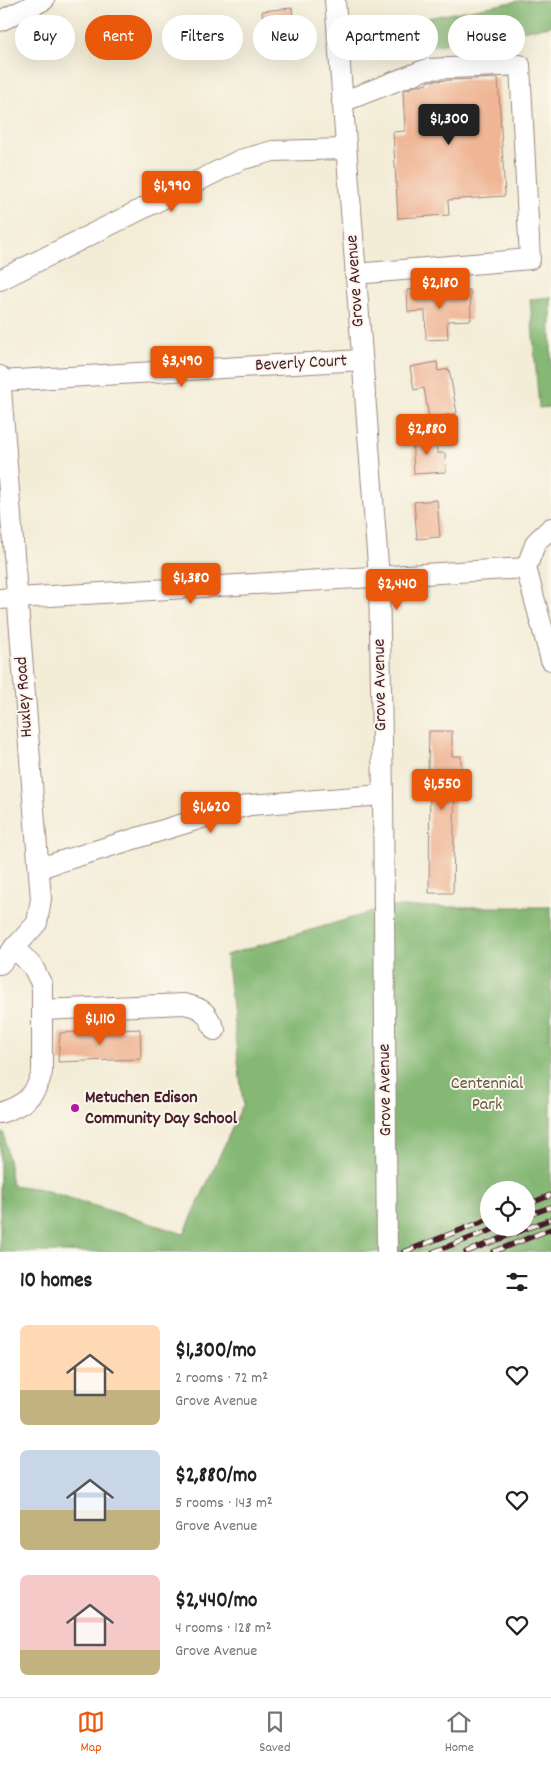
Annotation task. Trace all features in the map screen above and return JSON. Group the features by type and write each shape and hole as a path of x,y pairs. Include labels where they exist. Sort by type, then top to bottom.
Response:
{"street":[{"path":"0,21 44,0"},
{"name":"Grove Avenue","path":"336,0 342,102 379,578 387,1252"},
{"path":"342,102 427,69 520,65 530,259 355,274"},
{"path":"0,280 240,160 273,151 346,150"},
{"name":"Beverly Court","path":"0,381 362,360"},
{"name":"Huxley Road","path":"0,376 9,598 41,899 37,923 0,964"},
{"path":"551,528 536,542 526,568 551,660"},
{"path":"9,598 526,568"},
{"path":"39,868 250,805 383,795"},
{"path":"0,1113 17,1107 28,1099 38,1085 42,1072 42,985 34,967 14,947"},
{"path":"42,1010 184,1004 199,1008 208,1015 215,1030"}],"green space":[{"path":"524,0 551,0 551,26 525,30 525,15 448,15 448,43 438,45 438,16"},
{"path":"551,297 551,407 539,408 530,299"},
{"name":"Centennial Park","path":"389,907 551,907 551,1252 0,1252 0,1134 4,1133 12,1185 41,1189 184,1234 243,1104 226,955"}],"building":[{"path":"292,8 293,15 262,15 262,11"},
{"path":"498,78 505,196 448,200 449,215 398,218 393,132 405,131 403,91 418,85 427,84 429,81"},
{"path":"423,289 423,292 470,290 471,320 447,321 448,339 426,340 425,311 408,312 407,290"},
{"path":"437,362 438,371 449,369 457,413 429,418 424,388 414,390 410,367"},
{"path":"436,435 437,453 445,453 446,472 414,474 412,436"},
{"path":"437,500 440,537 417,539 414,502"},
{"path":"429,731 452,731 452,756 461,756 461,769 455,769 453,893 429,893"},
{"path":"140,1029 141,1059 58,1062 60,1033"}],"railway":[{"path":"535,1201 551,1195"},
{"path":"535,1213 551,1207"},
{"path":"466,1252 551,1219"},
{"path":"404,1252 480,1222"},
{"path":"493,1252 551,1229"},
{"path":"433,1252 480,1234"}],"place":[{"name":"Metuchen Edison Community Day School","path":"75,1108"}]}
